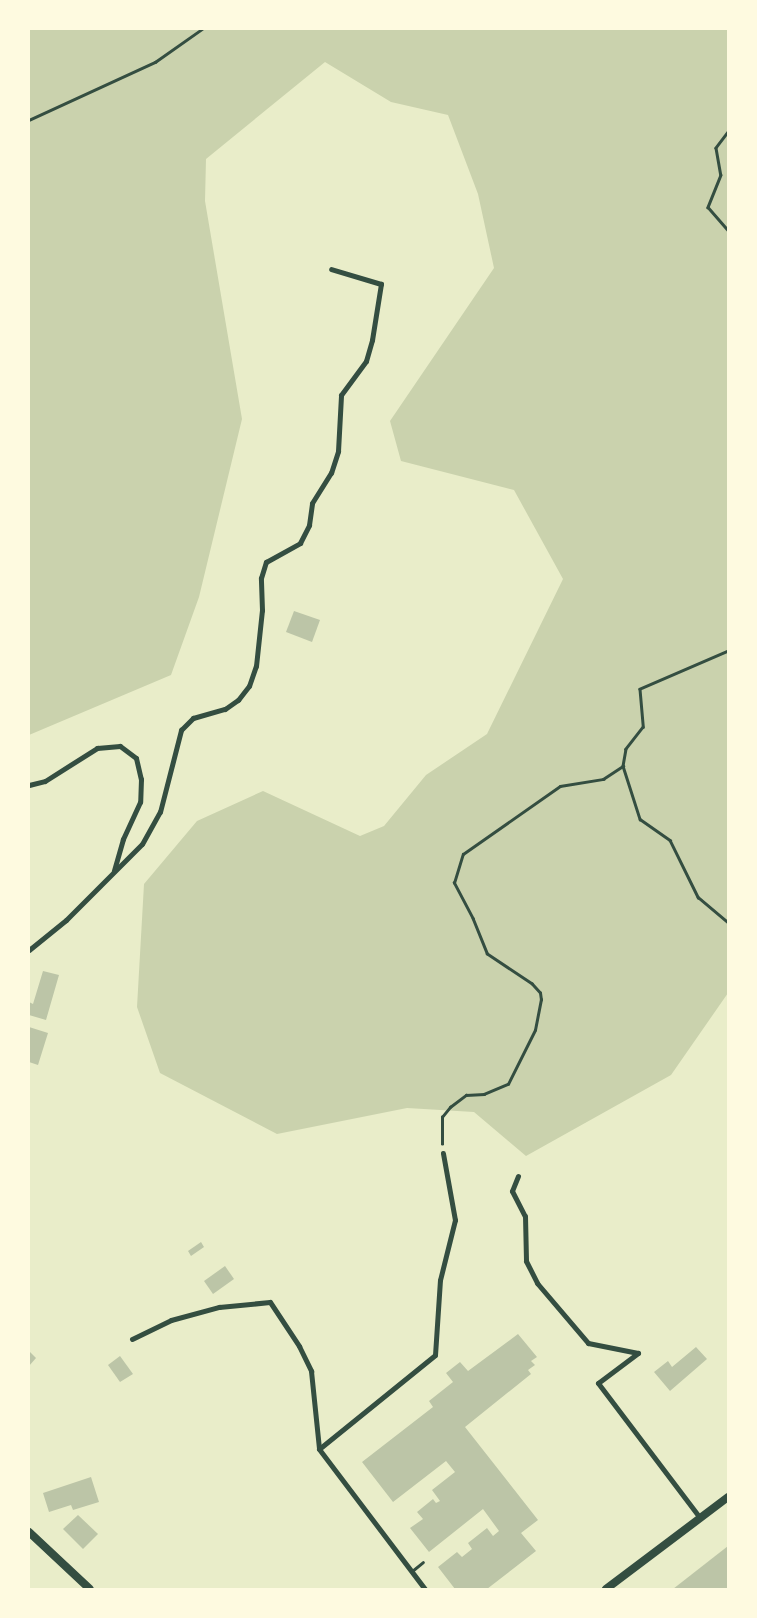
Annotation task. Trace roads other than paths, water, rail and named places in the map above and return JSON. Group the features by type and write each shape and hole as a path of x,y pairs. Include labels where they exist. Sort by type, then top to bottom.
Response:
{"street":[{"path":"29,950 66,920 142,844 160,812 181,730 193,718 225,708 238,700 249,686 256,666 262,610 261,578 266,562 300,543 309,525 312,503 331,472 338,451 341,395 366,361 380,284 331,269"},
{"path":"29,785 45,781 97,748 120,746 136,758 141,780 140,802 123,839 114,872"},
{"path":"319,1449 434,1355 440,1280 455,1220 443,1153"},
{"path":"518,1176 512,1191 525,1216 526,1261 537,1283 588,1343 638,1353 598,1383 700,1518"},
{"path":"132,1339 172,1320 219,1307 270,1302 299,1346 311,1371 319,1449 426,1589"},
{"path":"606,1589 728,1497"},
{"path":"29,1532 90,1589"}],"lane":[{"path":"412,1571 423,1562"}]}
